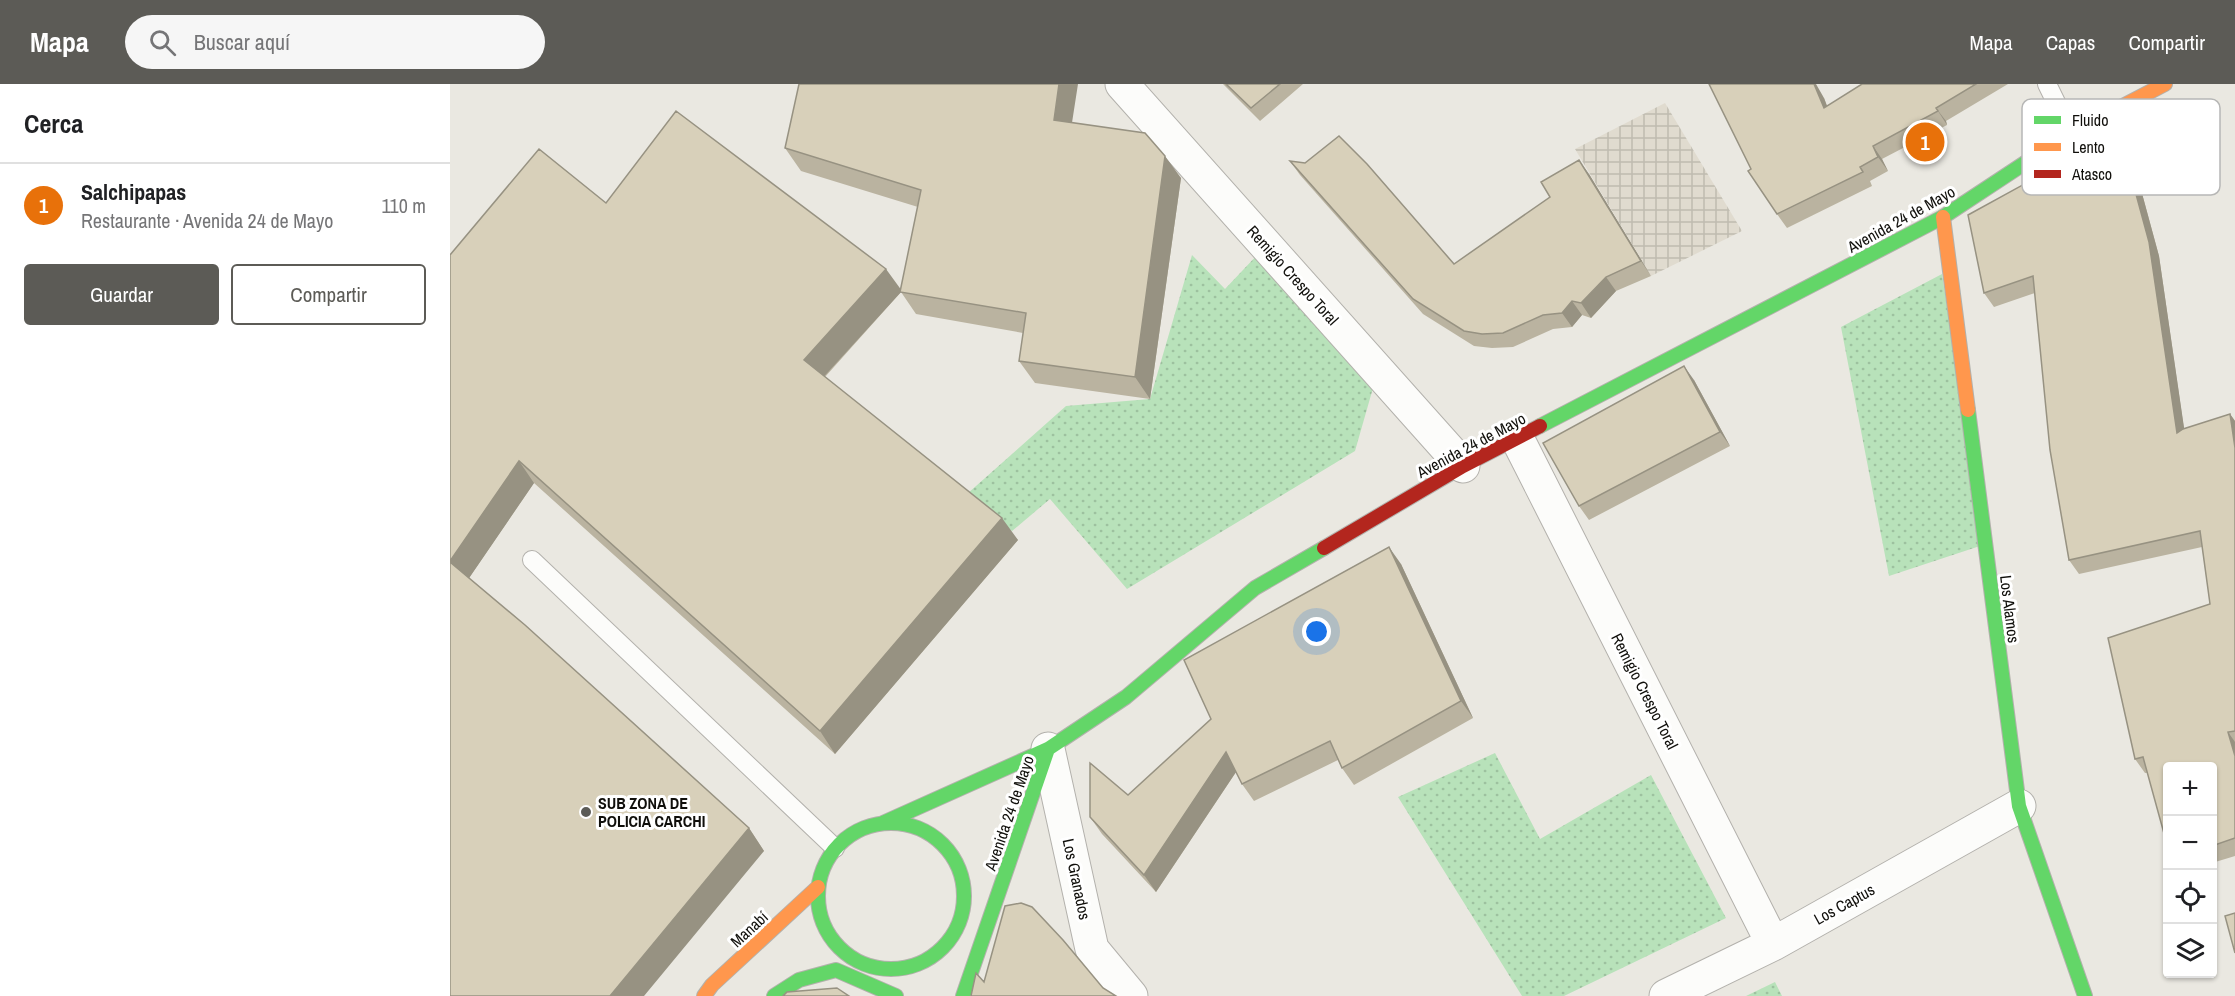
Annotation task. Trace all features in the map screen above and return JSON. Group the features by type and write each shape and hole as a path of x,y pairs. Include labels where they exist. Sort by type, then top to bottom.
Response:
{"main road":[{"name":"Avenida 24 de Mayo","path":"2136,99 2165,84"},
{"name":"Avenida 24 de Mayo","path":"963,996 993,916 1007,867 1048,749 1126,697 1255,588 1463,466 1943,217 2022,165"},
{"name":"Los Alamos","path":"1943,217 2019,806 2085,996"},
{"path":"883,823 907,824 931,834 949,850 961,872 965,899 959,925 943,949 921,963 893,970 866,965 845,953 828,935 819,912 818,887 824,866 835,848 857,831 883,823 1048,749"},
{"name":"Manabí","path":"704,996 712,985 818,887"},
{"path":"774,996 799,980 836,970 896,996"}],"street":[{"name":"Remigio Crespo Toral","path":"1122,84 1463,466"},
{"name":"Remigio Crespo Toral","path":"1517,438 1773,944"},
{"name":"Los Granados","path":"1048,749 1092,949 1131,996"},
{"name":"Los Captus","path":"1666,996 1773,944 2019,806"}],"lane":[{"path":"2047,84 2054,99"},
{"path":"532,560 835,848"}],"shaded area":[{"path":"1665,103 1742,231 1651,276 1575,149"}],"green space":[{"path":"1260,252 1373,388 1355,451 1127,589 1050,499 1012,531 967,494 1066,406 1150,399 1192,255 1225,289"},
{"path":"1942,274 1983,545 1889,576 1841,327"},
{"path":"1495,753 1540,839 1651,775 1726,918 1564,996 1522,996 1398,797"},
{"path":"1775,982 1782,996 1746,996"}],"building":[{"path":"799,84 1059,84 1054,120 1145,133 1165,156 1135,377 1019,361 1026,313 900,292 921,190 785,148"},
{"path":"1226,84 1280,84 1251,108"},
{"path":"1709,84 1814,84 1824,108 1862,84 1976,84 1936,108 1938,111 1873,146 1878,157 1860,167 1863,172 1777,214 1748,171 1751,169"},
{"path":"676,111 886,269 804,360 1002,518 820,731 519,461 450,561 450,255 539,149 606,203"},
{"path":"1339,136 1367,164 1454,264 1550,197 1541,182 1579,160 1641,261 1606,277 1581,303 1572,301 1562,313 1543,315 1503,333 1482,334 1464,331 1413,299 1290,161 1305,163"},
{"path":"2022,185 2022,195 2136,195 2149,242 2177,433 2230,414 2235,448 2235,731 2228,732 2235,756 2235,838 2217,844 2217,762 2163,762 2163,830 2143,757 2135,759 2108,638 2210,604 2200,531 2069,560 2050,450 2033,276 1984,293 1968,215"},
{"path":"1684,366 1720,432 1579,506 1543,443"},
{"path":"1389,547 1461,701 1342,768 1330,741 1242,784 1226,752 1144,875 1090,817 1090,763 1128,795 1211,719 1184,660"},
{"name":"SUB ZONA DE POLICIA CARCHI","path":"450,562 525,625 749,828 610,996 450,996"},
{"path":"1021,903 1032,907 1103,988 1116,996 971,996 976,973 984,982 1005,906"},
{"path":"2235,913 2235,953 2225,916"},
{"path":"837,988 849,996 783,996 787,992"}],"traffic: fast":[{"path":"1540,426 1943,217 2022,165"},
{"path":"1968,410 2019,806 2085,996"},
{"path":"883,823 1048,749 1126,697 1255,588 1324,548"},
{"path":"963,996 1048,749"},
{"path":"891,823 919,828 943,844 959,868 964,896 959,924 943,948 919,964 891,969 863,964 839,948 823,924 818,896 823,868 839,844 863,828 891,823"},
{"path":"774,996 799,980 836,970 896,996"}],"traffic: slow":[{"path":"2136,99 2165,84"},
{"path":"1943,217 1968,410"},
{"path":"704,996 712,985 818,887"}],"traffic: jam":[{"path":"1324,548 1463,466 1540,426"}],"place":[{"name":"Salchipapas","path":"1925,142"},
{"name":"SUB ZONA DE POLICIA CARCHI","path":"586,812"}]}
